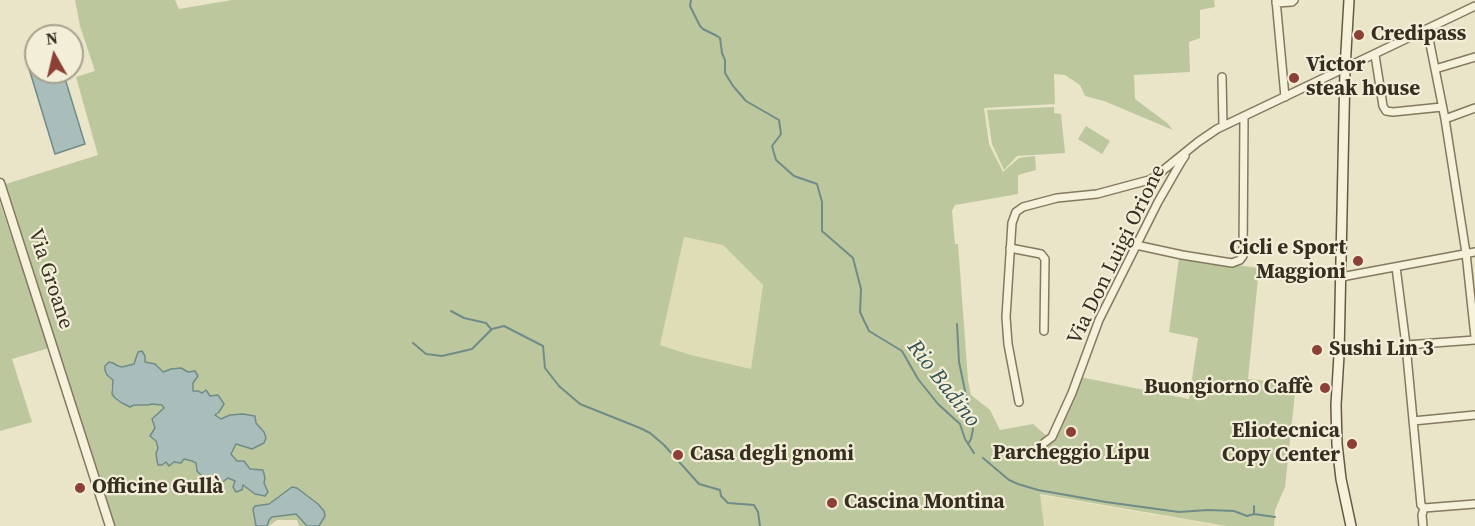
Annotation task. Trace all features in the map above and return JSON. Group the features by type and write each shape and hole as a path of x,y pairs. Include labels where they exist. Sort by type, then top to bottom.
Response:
{"main road":[{"path":"1349,0 1345,69 1336,425 1341,479 1351,526"}],"street":[{"path":"1285,97 1276,1 1292,2 1294,0"},
{"path":"1019,402 1010,361 1006,317 1012,224 1016,212 1023,207 1057,198 1096,195 1149,180 1223,126 1475,6"},
{"path":"1406,345 1475,338 1466,253 1445,119 1427,29"},
{"path":"1375,55 1383,106 1386,111 1442,107"},
{"path":"1435,69 1475,57"},
{"path":"1222,78 1223,126"},
{"path":"1445,119 1475,108"},
{"path":"1136,245 1232,263 1240,260 1243,256 1244,116"},
{"name":"Via Don Luigi Orione","path":"1044,443 1052,437 1072,393 1099,320 1136,245 1167,186 1192,147"},
{"name":"Via Groane","path":"0,183 110,526"},
{"path":"1010,248 1041,254 1045,259 1044,331"},
{"path":"1341,277 1475,252"},
{"path":"1396,267 1421,505 1427,509 1475,504"},
{"path":"1413,421 1475,415"},
{"path":"1423,526 1424,508"}],"shaded area":[{"path":"34,84 67,84 85,144 55,154"},
{"path":"684,237 723,245 763,285 751,369 660,345"},
{"path":"142,351 145,362 155,364 163,372 181,368 188,372 195,371 198,376 193,383 193,391 202,393 206,390 210,396 218,395 224,404 215,415 221,419 230,415 255,416 256,423 266,438 264,443 252,449 236,444 231,454 237,461 244,461 250,469 263,470 264,483 268,492 265,496 255,494 243,485 242,490 236,492 233,487 235,481 228,478 220,484 207,481 197,471 196,463 192,461 184,459 181,463 174,462 169,466 166,462 158,465 156,453 158,448 156,441 150,436 155,428 152,419 164,408 162,405 152,404 130,407 122,403 112,394 113,380 105,370 109,362 122,367 134,364 138,352"},
{"path":"292,487 297,488 324,511 325,516 319,526 307,526 296,514 272,517 267,526 256,526 253,509 255,506 269,504"},
{"path":"1040,495 1127,510 1223,526 1044,526"}],"green space":[{"path":"75,0 175,0 179,9 232,0 1214,0 1215,7 1200,10 1200,38 1189,42 1190,72 1134,75 1135,99 1173,130 1104,101 1085,96 1080,85 1065,75 1054,74 1055,104 984,108 989,144 1003,172 1019,158 1035,156 1036,170 1018,175 1018,194 955,205 952,211 955,244 958,244 968,380 971,395 990,410 1000,430 1033,424 1050,439 1080,377 1189,399 1198,338 1169,332 1179,258 1259,268 1248,379 1296,384 1285,487 1275,510 1274,526 1226,526 1040,494 1044,526 299,526 297,520 277,520 269,526 113,526 6,184 98,155 78,84 84,84 84,74 95,71 84,38 84,24 80,24","holes":["684,237 723,245 763,285 751,369 660,345","138,353 145,362 155,364 163,372 171,369 188,372 196,379 193,383 193,391 210,396 214,415 221,419 230,415 255,416 256,423 236,444 230,454 237,461 244,461 250,469 265,478 264,483 248,489 192,461 184,459 177,462 166,462 156,453 158,448 155,428 164,408 162,405 134,405 115,398 111,390 113,380 107,375 113,363 122,367 134,364"]},
{"path":"1054,107 1054,113 1061,114 1065,153 1017,156 1004,170 992,144 987,110"},
{"path":"1086,126 1110,141 1102,154 1078,139"},
{"path":"0,203 49,348 12,359 32,422 0,431"}],"waterway":[{"name":"Rio Badino","path":"691,0 690,6 700,26 720,38 725,60 725,73 733,86 746,101 779,120 781,134 772,146 776,160 794,176 817,184 822,202 822,231 853,258 861,289 860,312 869,331 902,351 918,379 938,404 960,424 965,439 974,453"},
{"path":"451,311 464,318 486,323 491,329"},
{"path":"957,324 959,362 973,429 968,444"},
{"path":"413,343 426,354 442,356 472,349 492,329 504,326 543,346 545,368 559,386 580,404 650,433 699,484 720,490 721,496 728,503 754,505 758,512 760,526"},
{"name":"Rio Badino","path":"983,458 1009,480 1038,490 1179,512 1234,511 1247,516 1254,514 1254,506"},
{"path":"1254,514 1275,517"}],"place":[{"name":"Credipass","path":"1359,35"},
{"name":"Victor steak house","path":"1294,78"},
{"name":"Cicli e Sport Maggioni","path":"1358,261"},
{"name":"Sushi Lin 3","path":"1317,350"},
{"name":"Buongiorno Caffè","path":"1325,388"},
{"name":"Parcheggio Lipu","path":"1071,432"},
{"name":"Eliotecnica Copy Center","path":"1352,444"},
{"name":"Casa degli gnomi","path":"678,455"},
{"name":"Officine Gullà","path":"80,488"},
{"name":"Cascina Montina","path":"832,503"}]}
